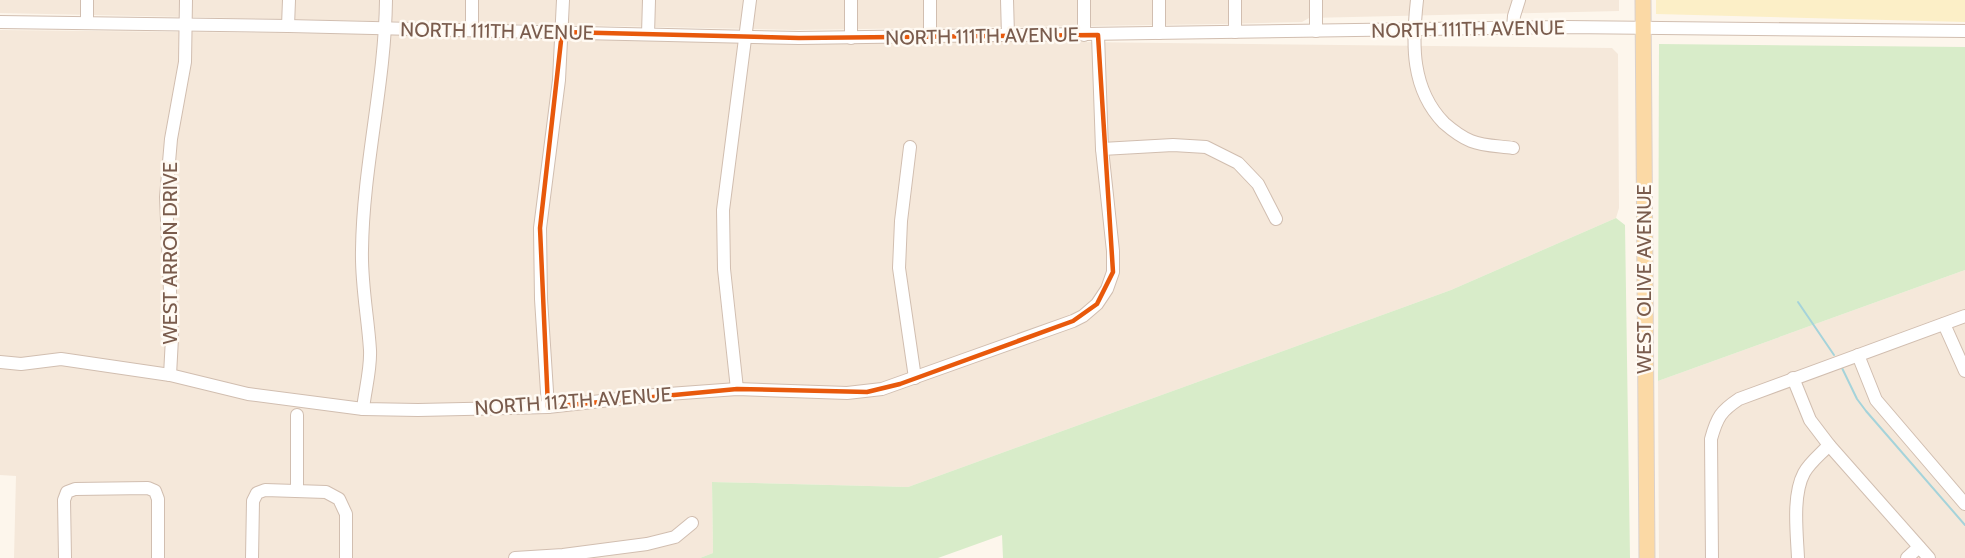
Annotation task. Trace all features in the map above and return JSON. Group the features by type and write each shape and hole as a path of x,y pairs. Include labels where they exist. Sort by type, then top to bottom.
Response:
{"main road":[{"name":"WEST OLIVE AVENUE","path":"1643,0 1647,558"}],"street":[{"path":"87,0 87,23"},
{"name":"WEST ARRON DRIVE","path":"170,375 172,338 166,197 171,139 185,62 186,0"},
{"path":"288,26 289,0"},
{"path":"363,409 370,352 364,305 362,240 366,174 381,86 386,0"},
{"path":"472,0 472,30"},
{"path":"548,407 540,228 560,80 563,0"},
{"path":"648,34 649,0"},
{"path":"737,389 724,269 723,227 725,186 750,0"},
{"path":"851,0 851,38"},
{"path":"930,0 930,36"},
{"path":"1007,0 1008,35"},
{"path":"1084,0 1084,34"},
{"path":"1159,0 1159,33"},
{"path":"1235,0 1235,32"},
{"path":"1316,0 1316,31"},
{"path":"1417,0 1414,58 1418,80 1425,98 1451,130 1472,142 1512,148"},
{"path":"1514,28 1514,15 1519,0"},
{"name":"NORTH 111TH AVENUE","path":"0,22 385,28 745,38 1643,27 1965,32"},
{"path":"1098,34 1102,148 1206,147 1238,163 1258,184 1276,219"},
{"path":"910,147 900,231 899,268 915,378"},
{"name":"NORTH 112TH AVENUE","path":"0,362 21,364 61,359 170,375 249,394 363,409 548,407 647,395 737,389 857,392 882,390 1083,316 1097,304 1107,289 1113,272 1113,250 1102,148"},
{"path":"1712,558 1711,439 1716,420 1726,408 1739,399 1793,378 1965,316"},
{"path":"1944,324 1965,371"},
{"path":"1858,355 1876,400 1965,504"},
{"path":"1793,378 1810,420 1829,445 1929,558"},
{"path":"297,415 297,491"},
{"path":"1798,558 1797,496 1800,482 1810,464 1829,445"},
{"path":"65,558 64,500 67,492 75,489 148,488 154,491 158,499 158,558"},
{"path":"252,558 253,501 257,493 265,490 326,492 339,499 346,513 346,558"},
{"path":"515,558 563,555 647,544 675,537 692,523"},
{"path":"1907,558 1919,547"}],"highlighted area":[{"path":"562,32 799,38 1098,35 1113,272 1097,304 1073,321 900,384 867,392 737,389 548,407 540,228"}],"shaded area":[{"path":"0,0 1619,0 1619,11 1309,18 1302,22 1222,24 795,30 0,13"},
{"path":"0,30 1612,48 1618,54 1619,208 1616,218 1451,290 908,487 712,482 713,553 700,558 14,558 16,476 0,475"},
{"path":"1965,270 1965,558 1659,558 1658,381"}],"green space":[{"path":"1659,44 1965,47 1965,270 1658,381"},
{"path":"1616,218 1625,225 1630,558 1003,558 1002,535 938,558 700,558 713,553 712,482 908,487 1451,290"}],"sand":[{"path":"1656,0 1965,0 1965,22 1656,14"}],"waterway":[{"path":"1798,302 1834,355"},
{"path":"1842,368 1857,399 1866,411 1965,525"}]}
